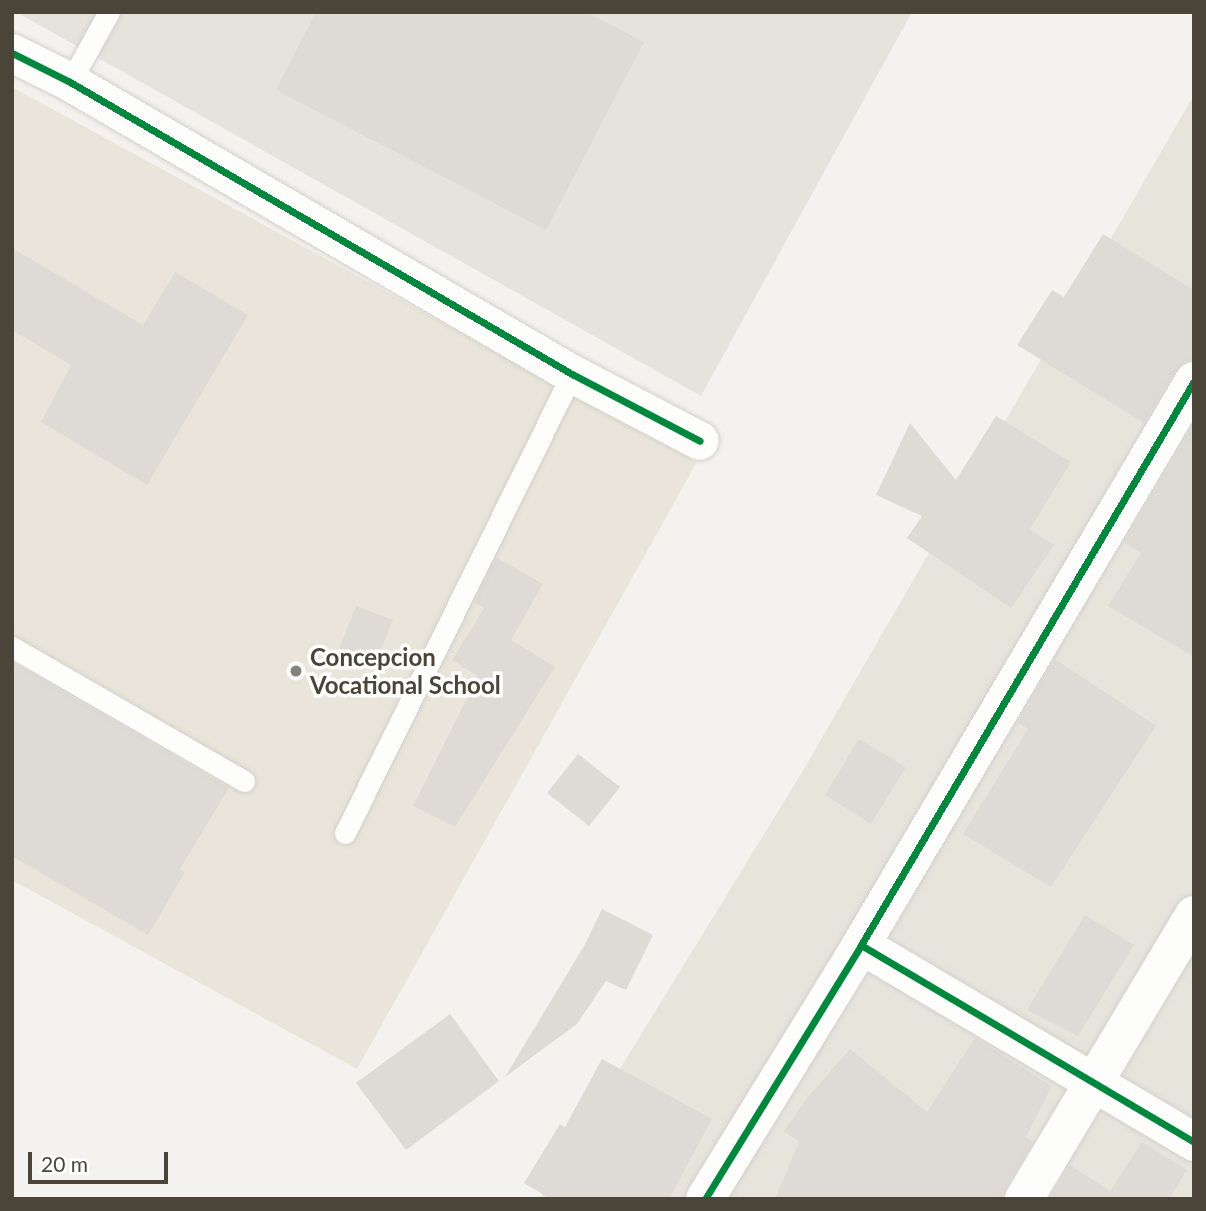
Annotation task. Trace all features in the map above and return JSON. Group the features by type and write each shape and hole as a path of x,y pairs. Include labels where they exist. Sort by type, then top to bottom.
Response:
{"street":[{"path":"12,53 70,82 572,374 700,441"},
{"path":"705,1199 861,944 1194,381"},
{"path":"1024,1199 1194,915"},
{"path":"861,944 1194,1142"}],"lane":[{"path":"70,82 109,12"},
{"path":"345,832 572,374"},
{"path":"12,648 244,781"}],"shaded area":[{"path":"16,12 912,12 701,396"},
{"name":"Concepcion Vocational School","path":"12,87 697,462 357,1069 12,880"},
{"path":"1194,95 1194,1199 540,1199 801,774"}],"building":[{"path":"316,12 586,12 644,42 546,230 276,90"},
{"path":"1103,234 1194,290 1194,359 1184,362 1176,369 1144,423 1017,345 1052,290 1064,297"},
{"path":"12,248 143,325 175,272 248,315 147,485 41,422 71,365 12,330"},
{"path":"996,416 1071,462 1030,529 1054,545 1011,608 907,538 922,516 876,495 910,423 956,480"},
{"path":"1194,424 1194,657 1108,606 1141,553 1124,543"},
{"path":"496,557 543,584 511,640 555,667 455,827 413,806 478,676 452,660 484,608 474,602"},
{"path":"356,606 393,620 373,668 337,654"},
{"path":"1055,659 1156,726 1051,887 963,834 1028,729 1018,723"},
{"path":"12,662 229,788 180,869 185,872 148,935 12,856"},
{"path":"859,739 906,767 871,824 825,795"},
{"path":"578,754 620,787 589,826 547,793"},
{"path":"602,909 653,935 626,990 606,981 577,1024 505,1077 584,946"},
{"path":"1085,915 1134,945 1078,1036 1027,1010"},
{"path":"450,1014 499,1081 406,1150 356,1083"},
{"path":"975,1038 1052,1086 1026,1137 1033,1142 1005,1188 1002,1199 775,1199 799,1142 784,1131 807,1098 850,1049 927,1112"},
{"path":"602,1059 712,1119 669,1199 551,1199 524,1183 560,1124 565,1127"},
{"path":"1142,1142 1187,1170 1169,1199 1050,1199 1070,1165 1110,1191"}],"cycle path":[{"path":"12,53 70,82 572,374 700,441"},
{"path":"705,1199 861,945 1194,381"},
{"path":"861,945 1194,1142"}],"place":[{"name":"Concepcion Vocational School","path":"296,671"}]}
